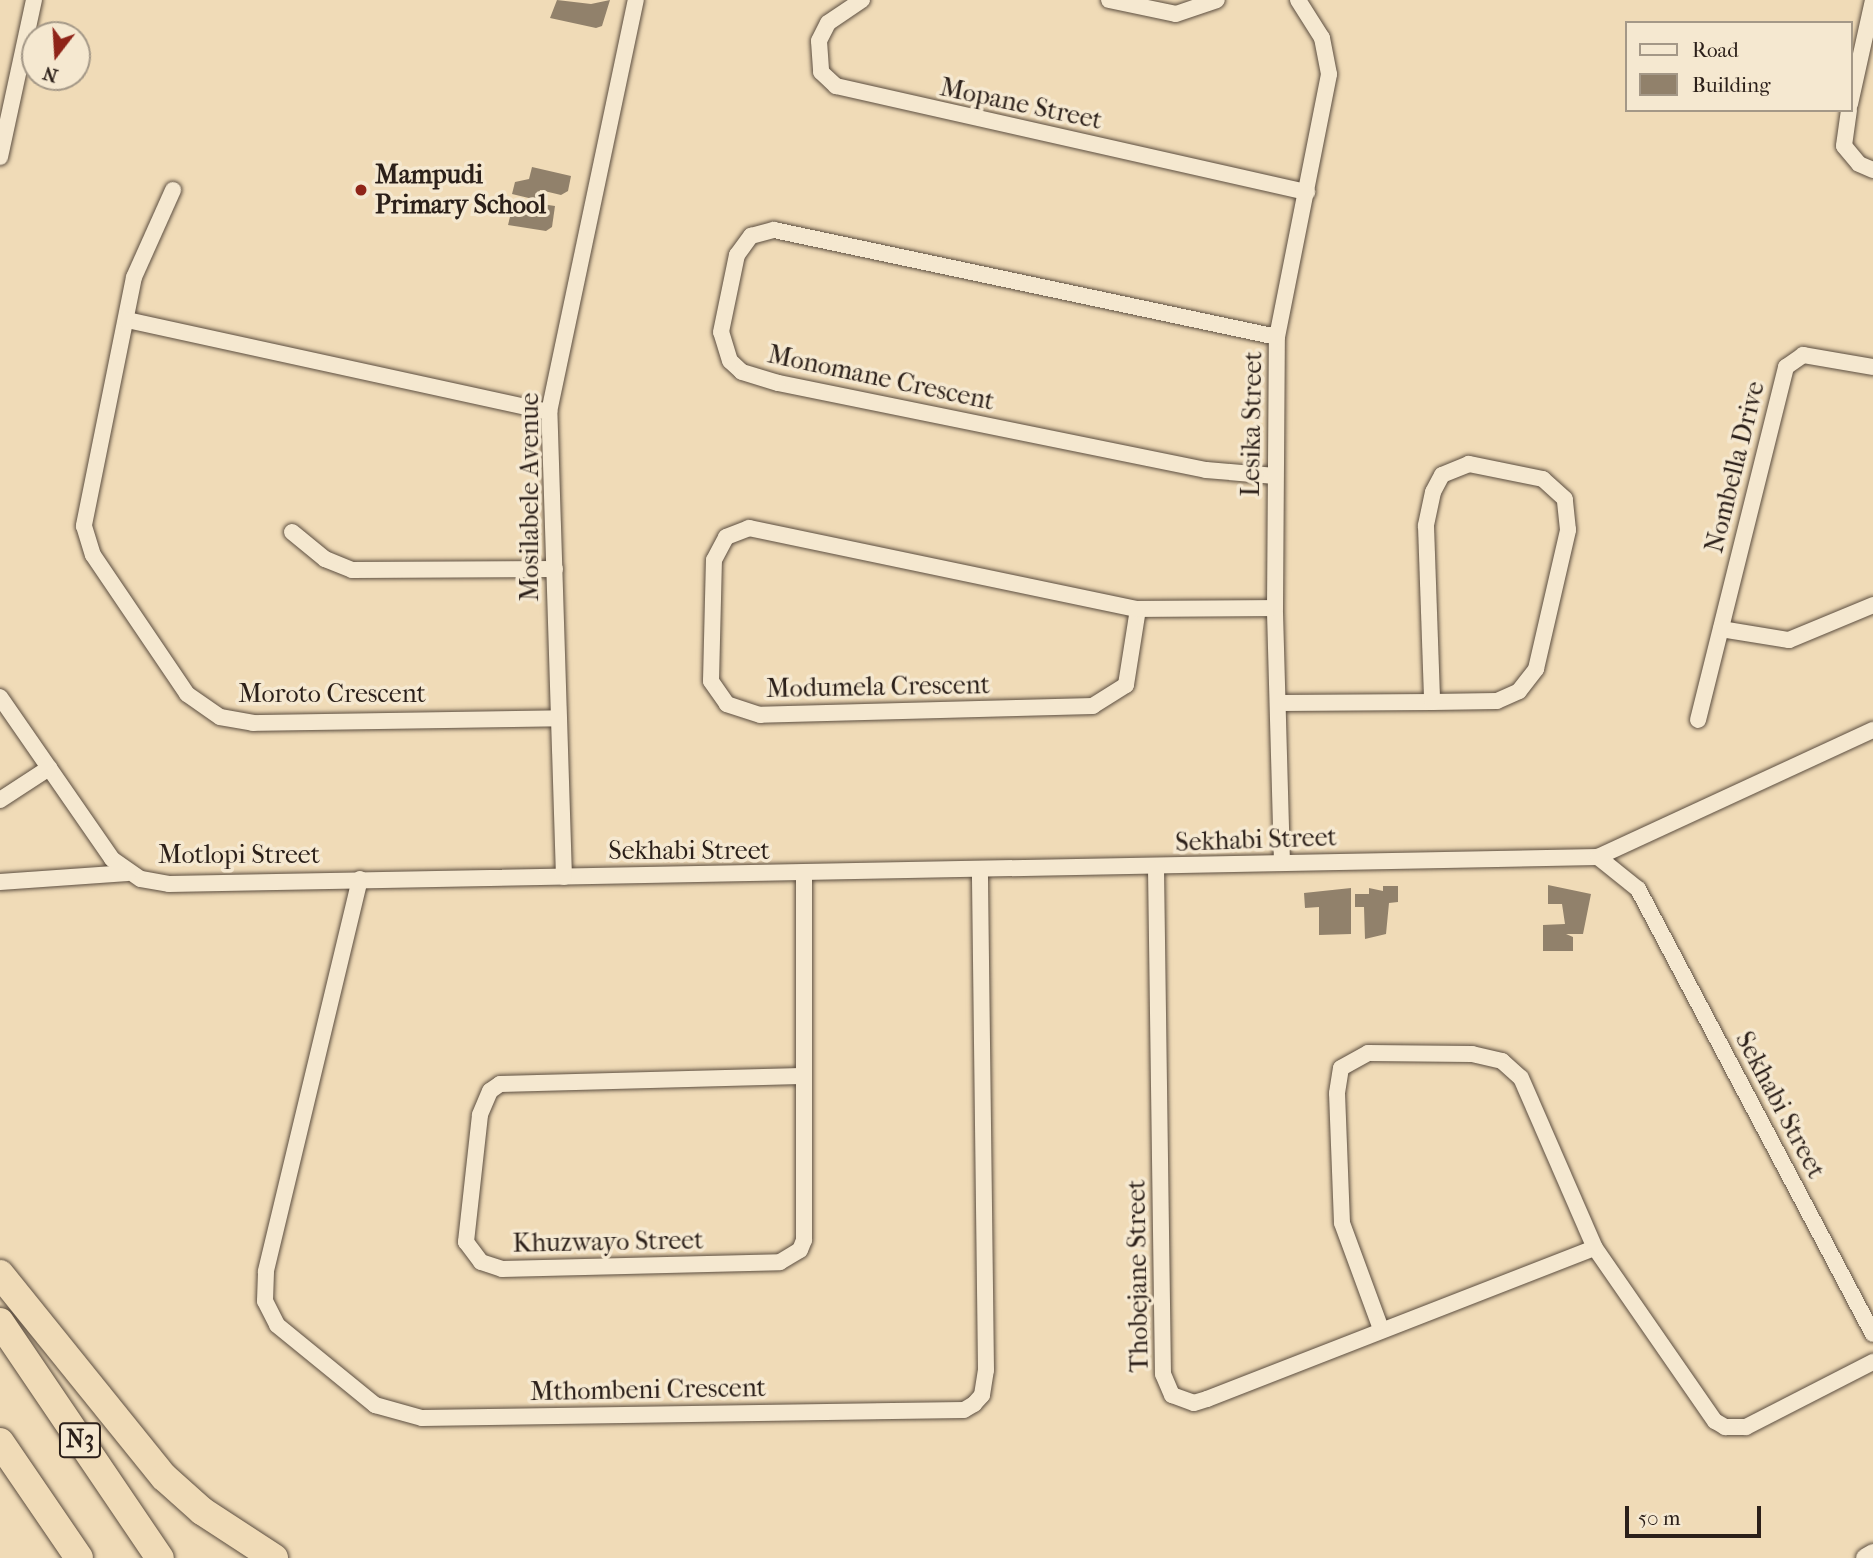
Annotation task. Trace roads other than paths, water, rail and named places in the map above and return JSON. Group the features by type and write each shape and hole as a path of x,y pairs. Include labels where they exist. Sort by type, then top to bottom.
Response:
{"highway":[{"path":"0,1274 164,1476 202,1511 274,1558"},
{"name":"N3","path":"0,1322 160,1558"},
{"name":"N3","path":"0,1442 79,1558"}],"main road":[{"path":"1866,1558 1873,1554"}],"street":[{"path":"0,157 34,0"},
{"name":"Mosilabele Avenue","path":"564,877 555,718 555,569 550,412 636,0"},
{"name":"Mopane Street","path":"862,0 828,23 819,41 821,72 836,86 1307,192"},
{"path":"1109,0 1176,14 1217,0"},
{"name":"Lesika Street","path":"1282,863 1275,608 1277,337 1307,192 1329,61 1322,38 1298,0"},
{"path":"1852,95 1872,0"},
{"path":"1849,112 1844,146 1859,164 1873,170"},
{"name":"Moroto Crescent","path":"173,190 143,250 89,492 87,541 187,694 220,717 253,723 555,718"},
{"name":"Monomane Crescent","path":"1275,476 1206,470 778,383 742,372 721,349 721,331 737,255 751,236 774,230 1277,337"},
{"path":"127,320 550,412"},
{"name":"Nombella Drive","path":"1698,720 1786,368 1803,355 1873,367"},
{"path":"1279,703 1432,702 1497,701 1519,691 1536,669 1568,530 1564,499 1543,479 1469,464 1442,475 1433,492 1426,526 1432,702"},
{"name":"Modumela Crescent","path":"1138,609 1126,685 1093,706 760,715 727,704 711,681 714,560 726,537 749,528 1138,609 1275,608"},
{"path":"292,532 325,559 352,570 555,569"},
{"path":"1721,629 1789,640 1873,605"},
{"name":"Motlopi Street","path":"0,696 112,859 128,873 169,884 360,879"},
{"path":"1598,857 1873,730"},
{"path":"0,800 49,768"},
{"name":"Sekhabi Street","path":"360,879 979,872 1598,857 1638,889 1873,1334"},
{"name":"Thobejane Street","path":"1156,868 1164,1385 1183,1401 1208,1399 1381,1329 1595,1248"},
{"name":"Mthombeni Crescent","path":"360,879 266,1272 265,1301 276,1325 375,1405 422,1418 964,1410 974,1404 982,1395 986,1370 979,872"},
{"path":"0,882 128,873"},
{"name":"Khuzwayo Street","path":"801,1076 500,1084 490,1091 480,1115 466,1242 481,1262 502,1269 780,1262 792,1258 804,1240 801,1076 804,875"},
{"path":"1381,1329 1340,1207 1337,1080 1355,1056 1472,1054 1513,1069 1528,1088 1595,1248 1705,1411 1725,1427 1746,1427 1873,1362"}],"place":[{"name":"Mampudi Primary School","path":"361,190"}]}
